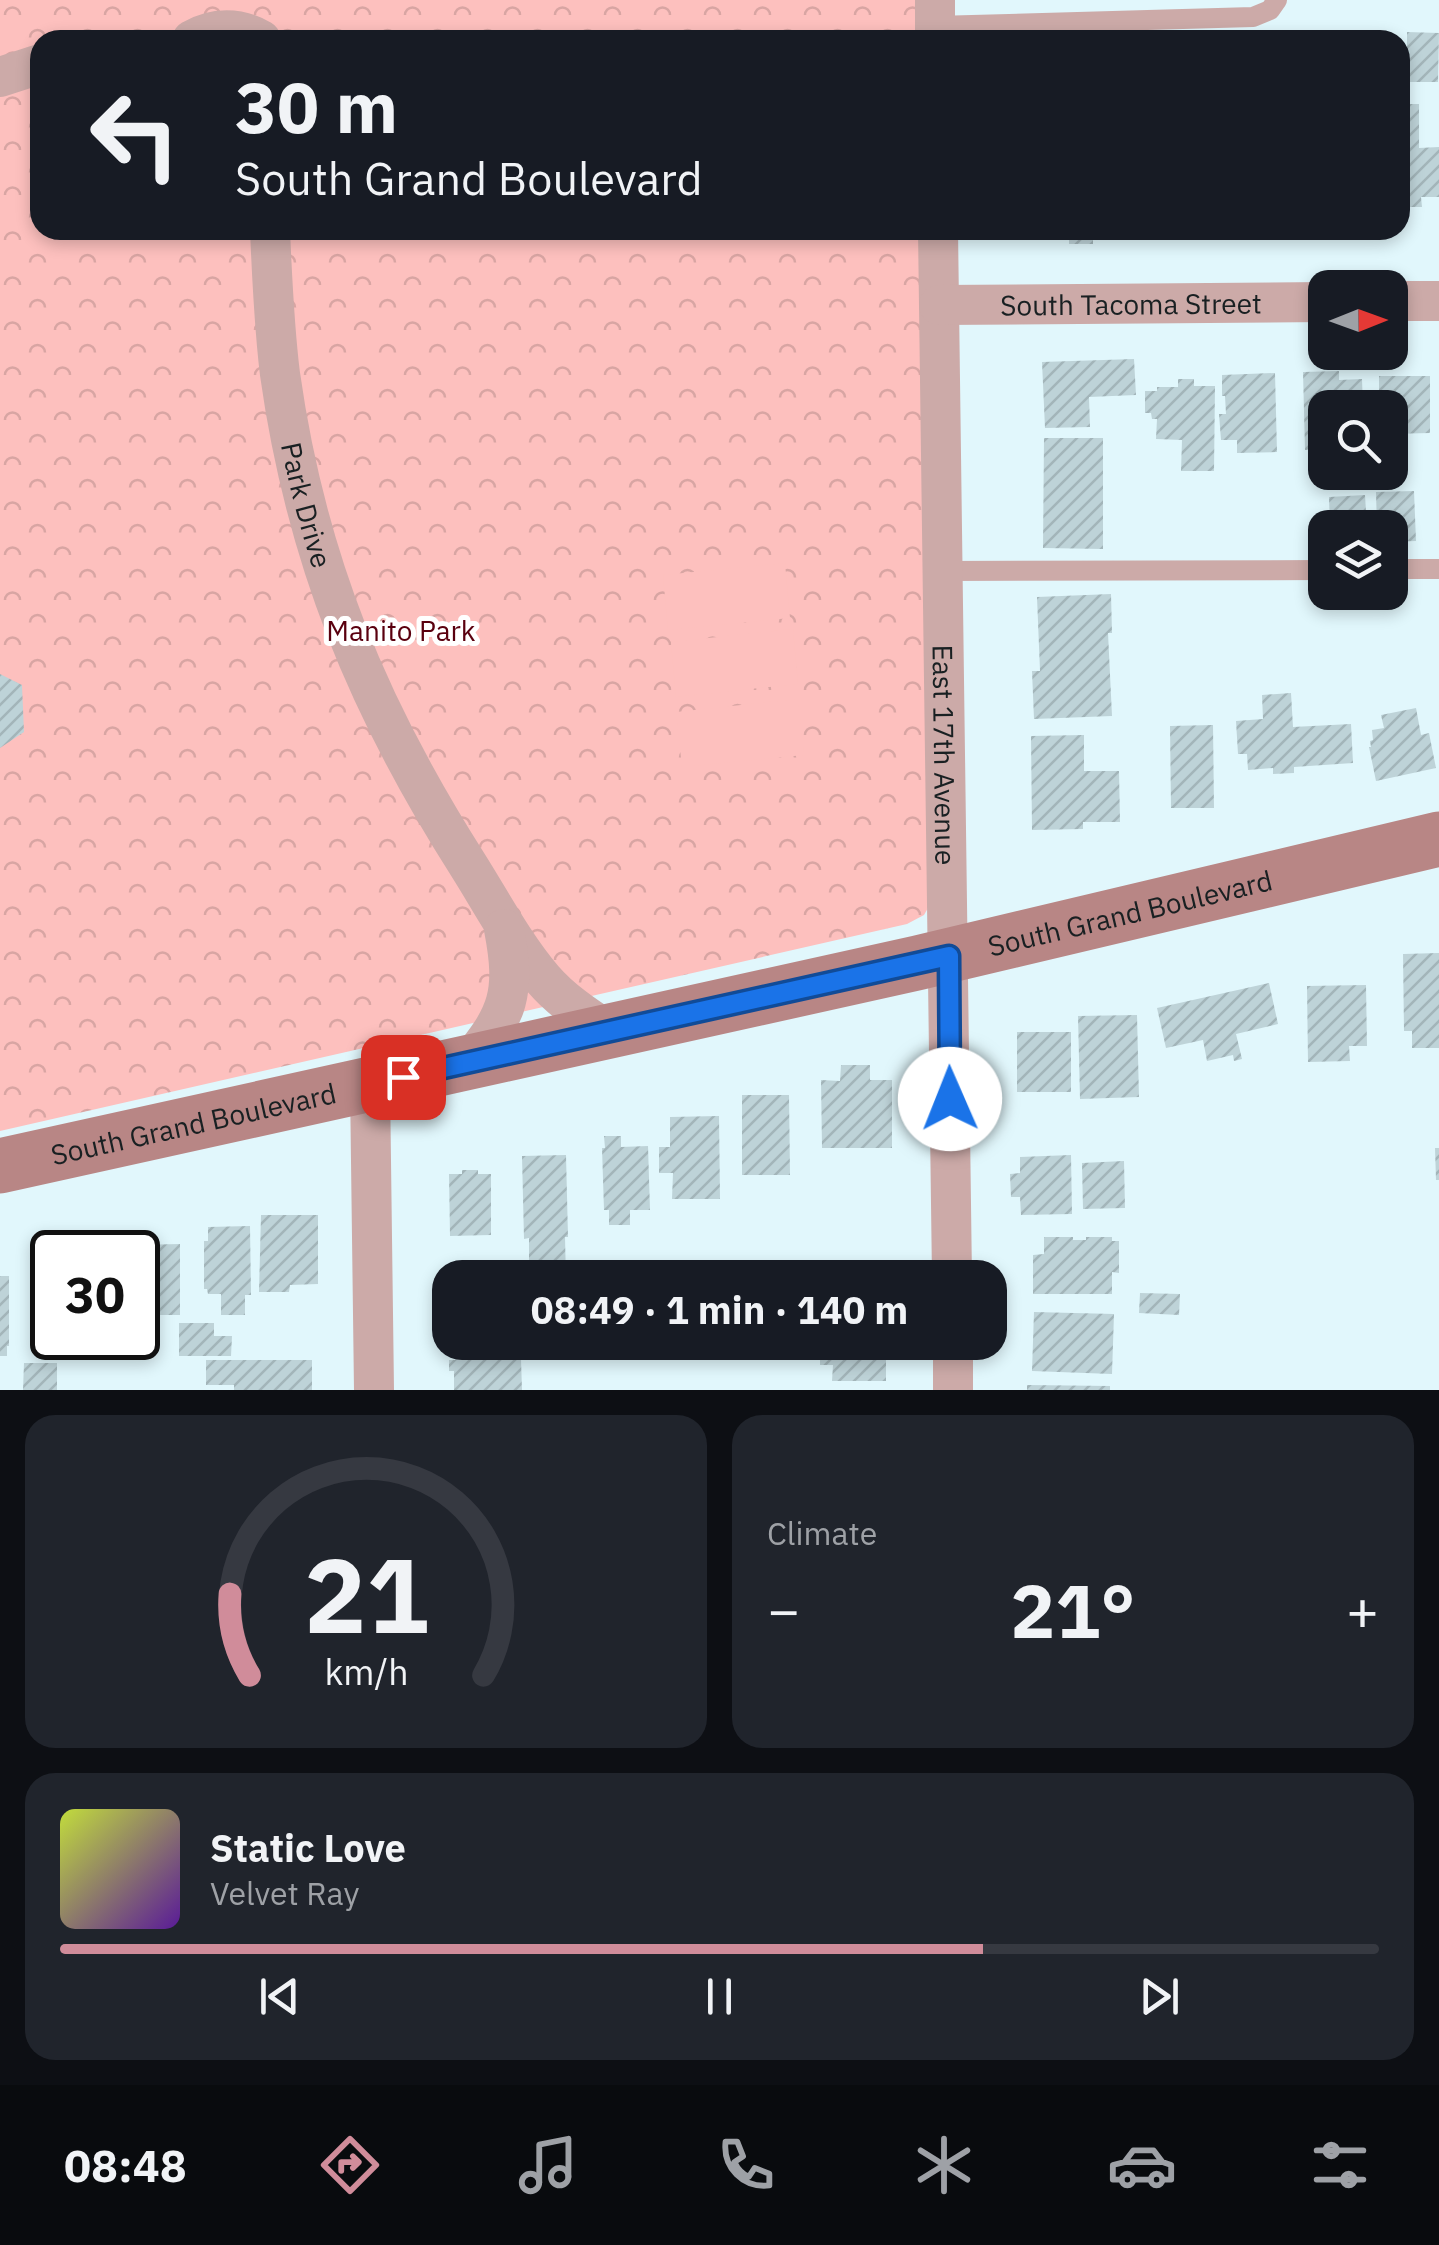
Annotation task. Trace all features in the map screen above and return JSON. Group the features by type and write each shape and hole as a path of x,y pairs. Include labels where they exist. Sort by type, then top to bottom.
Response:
{"main road":[{"name":"South Grand Boulevard","path":"0,1166 949,956 1439,839"}],"street":[{"path":"0,76 30,67"},
{"name":"Park Drive","path":"271,240 276,330 306,511 349,640 396,744 500,916 544,980 608,1032"},
{"name":"East 17th Avenue","path":"938,240 952,1260"},
{"path":"1408,301 1439,301"},
{"name":"South Tacoma Street","path":"939,304 1308,302"},
{"name":"Park Drive","path":"468,1062 495,1029 507,1004 509,963 500,916"},
{"path":"370,1084 374,1390"},
{"path":"952,1360 953,1390"}],"lane":[{"path":"935,22 1253,17 1270,10 1277,0"},
{"path":"1408,569 1439,569"},
{"path":"943,571 1308,570"}],"green space":[{"name":"Manito Park","path":"0,0 917,0 917,30 30,30 30,240 920,240 928,908 924,915 907,924 0,1131"},
{"path":"785,563 790,618 668,630 663,575"},
{"path":"793,629 798,684 676,697 671,642"},
{"path":"798,699 804,755 682,767 676,712"}],"building":[{"path":"1410,32 1439,33 1438,82 1410,82"},
{"path":"1410,104 1419,104 1419,148 1439,147 1439,197 1421,197 1422,207 1410,207"},
{"path":"1069,240 1093,240 1093,244 1069,244"},
{"path":"1134,359 1136,395 1089,397 1090,427 1045,428 1042,362"},
{"path":"1339,371 1339,380 1362,379 1362,390 1308,390 1305,450 1303,372"},
{"path":"1275,373 1277,452 1237,453 1237,440 1221,440 1219,414 1226,414 1222,375"},
{"path":"1379,376 1430,376 1430,433 1408,434 1408,390 1379,390"},
{"path":"1178,379 1194,379 1194,386 1215,386 1214,471 1181,471 1182,440 1156,439 1157,419 1145,413 1145,391 1178,387"},
{"path":"1044,438 1103,438 1103,549 1043,548"},
{"path":"1414,491 1416,541 1408,541 1408,510 1376,510 1376,492"},
{"path":"1365,495 1366,510 1329,510 1329,497"},
{"path":"1111,594 1112,633 1108,633 1112,716 1034,719 1032,671 1040,671 1037,597"},
{"path":"0,674 22,685 24,732 0,748"},
{"path":"1291,693 1293,727 1351,724 1353,763 1294,767 1294,773 1273,774 1273,768 1248,770 1247,754 1238,754 1236,721 1263,719 1262,695"},
{"path":"1416,708 1421,735 1429,733 1436,768 1376,781 1369,747 1372,730 1384,728 1381,715"},
{"path":"1213,725 1214,808 1171,808 1170,726"},
{"path":"1084,735 1084,771 1119,771 1120,822 1083,822 1083,829 1032,830 1031,736"},
{"path":"1439,953 1439,1048 1412,1048 1412,1031 1404,1031 1403,954"},
{"path":"1269,983 1278,1024 1236,1034 1242,1059 1234,1061 1233,1055 1207,1061 1203,1040 1166,1048 1157,1008"},
{"path":"1366,985 1367,1046 1349,1046 1350,1061 1308,1062 1307,986"},
{"path":"1137,1015 1139,1097 1080,1099 1078,1016"},
{"path":"1017,1032 1071,1032 1071,1092 1017,1092"},
{"path":"841,1065 870,1065 870,1080 892,1080 892,1148 822,1148 821,1080 840,1081"},
{"path":"742,1095 789,1095 790,1175 742,1175"},
{"path":"719,1116 720,1199 672,1199 673,1173 659,1173 659,1147 670,1147 670,1117"},
{"path":"604,1136 621,1136 621,1147 648,1146 650,1210 630,1210 630,1225 609,1225 609,1210 604,1210"},
{"path":"1435,1148 1439,1148 1439,1180 1436,1180"},
{"path":"566,1155 566,1260 529,1260 529,1238 524,1239 522,1156"},
{"path":"1071,1155 1072,1214 1021,1215 1020,1197 1011,1197 1010,1174 1020,1173 1020,1157"},
{"path":"1124,1161 1125,1208 1083,1209 1082,1163"},
{"path":"462,1170 491,1174 491,1235 450,1236 449,1174 462,1174"},
{"path":"261,1215 318,1215 318,1284 290,1285 289,1292 259,1292"},
{"path":"250,1226 251,1295 245,1295 245,1315 221,1315 221,1294 208,1294 204,1289 204,1241 208,1241 208,1227"},
{"path":"1044,1237 1112,1237 1112,1241 1119,1241 1119,1273 1112,1272 1112,1294 1033,1294 1033,1255 1044,1254"},
{"path":"160,1244 180,1244 180,1315 160,1315"},
{"path":"0,1276 9,1276 7,1356 0,1356"},
{"path":"1140,1293 1180,1294 1179,1315 1139,1313"},
{"path":"1034,1312 1114,1314 1112,1374 1032,1371"},
{"path":"179,1323 214,1323 214,1336 232,1336 231,1356 179,1356"},
{"path":"206,1360 312,1360 312,1390 234,1390 234,1385 206,1385"},
{"path":"449,1360 521,1360 522,1390 454,1390 454,1371 449,1371"},
{"path":"820,1360 886,1360 886,1381 832,1381 833,1365 820,1365"},
{"path":"24,1363 57,1363 57,1390 23,1390"},
{"path":"1027,1385 1110,1386 1110,1390 1027,1390"}],"route":[{"path":"403,1077 949,956 950,1099"}]}
